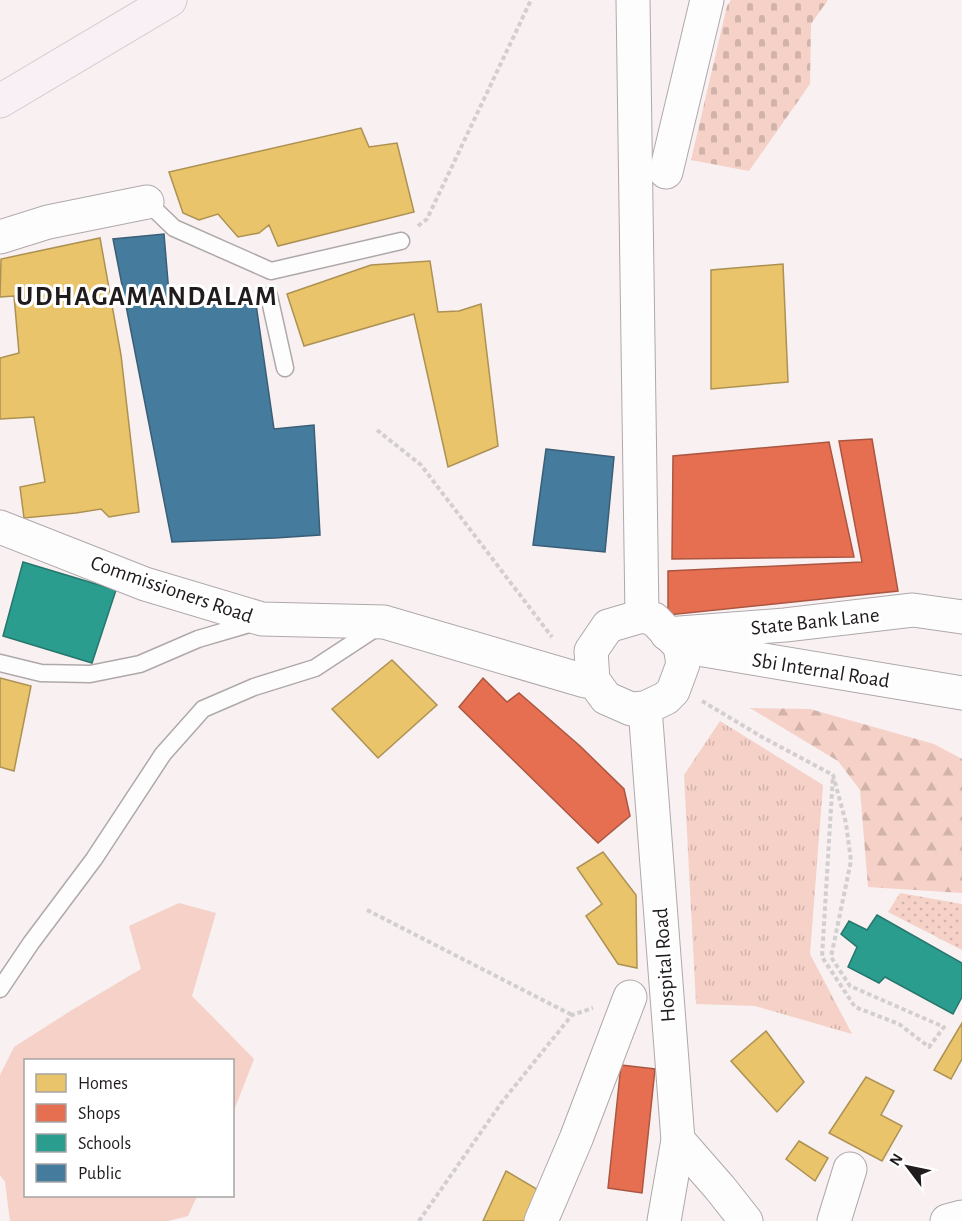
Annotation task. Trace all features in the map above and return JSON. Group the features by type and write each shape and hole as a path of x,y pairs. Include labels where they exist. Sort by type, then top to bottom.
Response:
{"highway":[{"path":"0,101 170,0"}],"street":[{"path":"633,0 663,632 683,664 673,691 666,698 645,708 631,709 606,698 593,680 591,651 608,626 663,632"},
{"path":"666,172 707,0"},
{"path":"0,237 48,222 147,202"},
{"name":"Commissioners Road","path":"0,527 145,584 262,620 384,622 585,681 593,680"},
{"name":"State Bank Lane","path":"663,632 785,625 913,610 962,617"},
{"name":"Sbi Internal Road","path":"663,632 962,693"},
{"name":"Hospital Road","path":"645,708 678,1140 664,1221"},
{"path":"541,1221 576,1139 630,998"},
{"path":"678,1140 746,1221"},
{"path":"834,1221 850,1169"},
{"path":"947,1221 962,1217"}],"lane":[{"path":"147,202 174,228 271,271 401,241"},
{"path":"269,296 285,368"},
{"path":"0,663 41,673 90,674 140,664 198,639 262,620"},
{"path":"0,989 31,943 94,859 163,754 203,709 254,687 315,668 384,622"}],"path":[{"path":"427,219 531,0"},
{"path":"377,430 421,465 557,643"},
{"path":"673,691 700,700 833,775 846,822 851,861 831,957 850,986 944,1027 930,1047 899,1024 855,1007 822,957 833,775"},
{"path":"367,910 572,1015"},
{"path":"419,1221 502,1102 572,1015 630,998"}],"green space":[{"path":"731,0 828,0 811,24 810,84 749,171 691,160 727,6"},
{"path":"750,708 810,709 934,744 962,759 962,893 868,887 860,790 838,761"},
{"path":"720,721 823,785 810,954 852,1034 755,1006 696,1004 684,775"},
{"path":"900,893 962,904 962,950 888,912"},
{"path":"179,903 216,913 192,996 254,1059 234,1110 234,1059 24,1059 24,1197 197,1197 188,1216 168,1221 10,1221 5,1182 0,1175 0,1075 14,1047 141,969 129,926"}],"building: Homes":[{"path":"361,128 369,147 397,143 414,212 278,246 269,225 259,233 238,237 218,214 199,220 183,213 169,172"},
{"path":"100,238 121,355 139,512 109,517 101,509 24,518 20,487 45,482 34,417 0,419 0,358 19,353 14,296 0,297 1,259"},
{"path":"430,261 438,312 459,311 481,304 498,446 448,467 414,314 304,346 287,294 371,265"},
{"path":"783,264 788,382 711,389 711,270"},
{"path":"392,660 437,705 378,758 332,709"},
{"path":"0,678 31,686 14,771 0,767"},
{"path":"603,852 636,895 637,968 618,964 586,916 602,904 577,868"},
{"path":"962,1023 962,1059 951,1079 934,1070"},
{"path":"766,1031 804,1082 777,1112 731,1061"},
{"path":"866,1077 894,1091 881,1115 902,1126 882,1161 829,1133"},
{"path":"799,1141 828,1158 815,1181 786,1159"},
{"path":"506,1171 540,1191 524,1221 483,1221"}],"building: Shops":[{"path":"872,439 898,591 668,615 668,571 862,562 839,441"},
{"path":"829,442 854,557 672,559 673,456"},
{"path":"483,678 507,702 519,693 580,746 624,789 630,816 598,843 459,707"},
{"path":"621,1065 655,1069 642,1193 608,1188"}],"building: Schools":[{"path":"23,562 116,590 92,663 3,636"},
{"path":"877,915 962,963 962,997 953,1014 885,977 879,983 848,967 857,947 841,934 849,921 867,930"}],"building: Public":[{"path":"164,234 170,306 256,304 274,429 314,425 320,535 172,542 113,239"},
{"path":"546,449 614,457 605,552 533,545"}],"district":[{"name":"UDHAGAMANDALAM","path":"147,296"}]}
